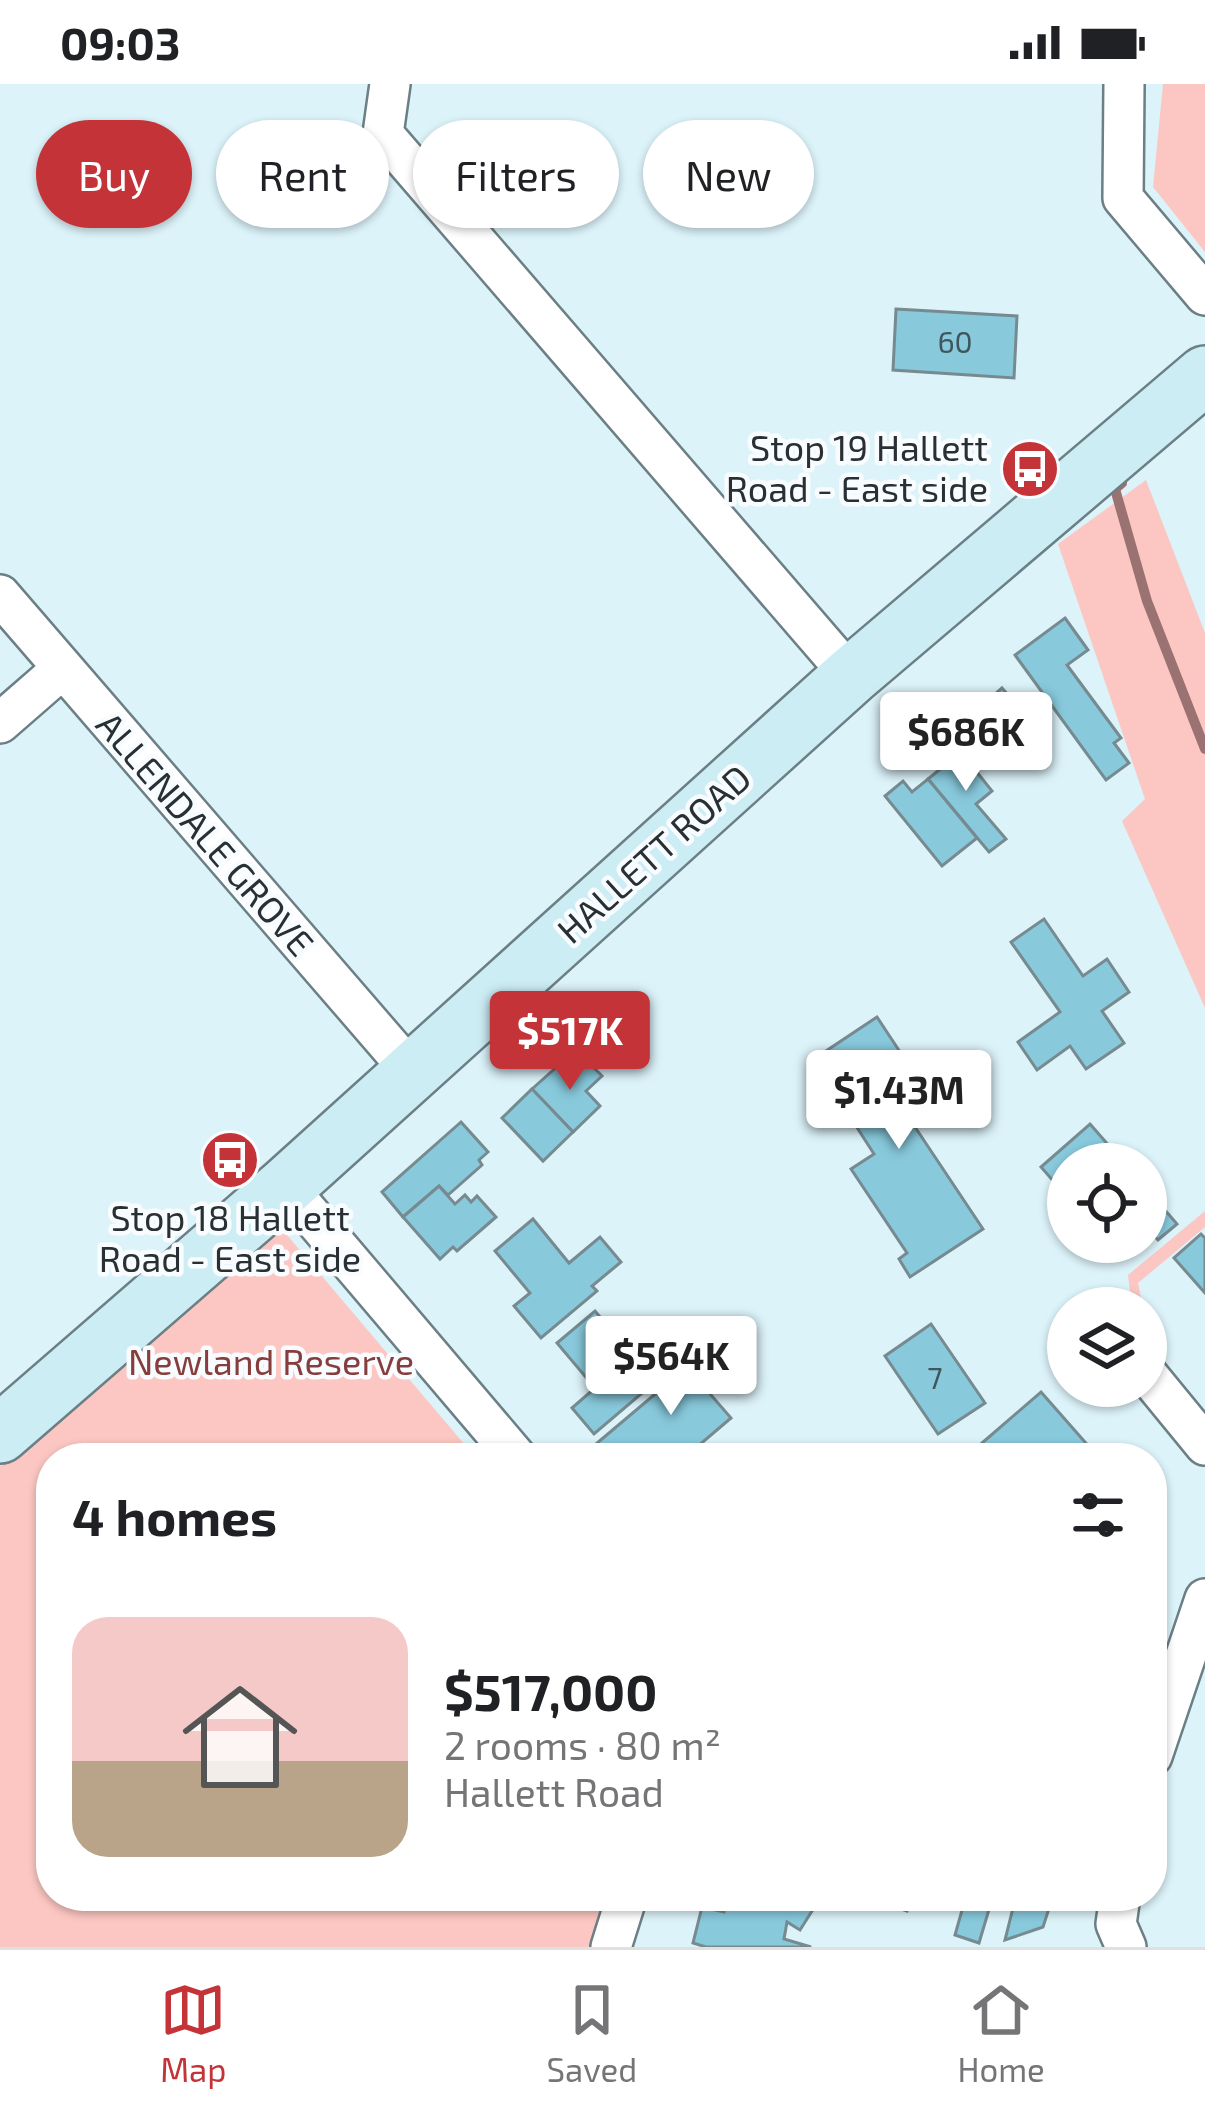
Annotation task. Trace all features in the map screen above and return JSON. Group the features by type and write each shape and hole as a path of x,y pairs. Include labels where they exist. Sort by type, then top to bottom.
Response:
{"main road":[{"name":"HALLETT ROAD","path":"0,1434 286,1186 851,676 1205,375"}],"street":[{"path":"390,84 383,134 851,676"},
{"path":"1124,84 1123,198 1205,296"},
{"name":"ALLENDALE GROVE","path":"0,595 412,1072"},
{"path":"0,723 62,669"},
{"path":"286,1186 504,1443"},
{"path":"1167,1398 1205,1444"},
{"path":"1167,1712 1205,1599"},
{"path":"611,1947 622,1911"},
{"path":"1118,1911 1116,1924 1126,1947"}],"green space":[{"path":"1163,84 1205,84 1205,252 1153,187"},
{"path":"1146,480 1205,633 1205,1008 1122,821 1145,799 1058,544"},
{"path":"1205,1211 1205,1227 1167,1259 1167,1243"},
{"name":"Newland Reserve","path":"282,1229 463,1443 36,1443 36,1911 607,1911 595,1947 0,1947 0,1466"},
{"path":"1142,1263 1162,1263 1139,1287 1130,1287 1128,1275"}],"building":[{"path":"896,309 1017,316 1014,378 893,370"},
{"path":"1065,618 1088,650 1067,665 1121,738 1114,743 1129,763 1106,780 1015,655"},
{"path":"1002,688 1039,731 1006,760 969,717"},
{"path":"952,741 992,791 976,804 1006,839 989,852 928,779 944,766 935,755"},
{"path":"928,779 977,838 942,866 885,796 903,781 912,792"},
{"path":"1044,919 1083,976 1107,959 1129,992 1102,1011 1124,1043 1086,1069 1070,1046 1037,1070 1018,1042 1060,1012 1011,942"},
{"path":"877,1017 904,1058 892,1065 926,1115 913,1124 983,1229 910,1277 899,1259 907,1253 851,1169 874,1154 847,1112 858,1105 823,1053"},
{"path":"584,1058 602,1076 586,1091 600,1106 573,1132 532,1089 560,1064 569,1073"},
{"path":"532,1089 573,1132 543,1161 502,1118"},
{"path":"461,1122 488,1152 479,1160 482,1165 448,1195 439,1186 403,1217 382,1192"},
{"path":"1090,1124 1107,1143 1068,1143"},
{"path":"439,1186 455,1204 465,1195 471,1202 477,1196 496,1217 457,1251 453,1247 440,1259 403,1217"},
{"path":"1167,1212 1177,1224 1167,1232"},
{"path":"533,1219 569,1263 600,1237 621,1262 592,1286 597,1291 541,1338 514,1306 530,1293 495,1251"},
{"path":"1201,1234 1205,1238 1205,1293 1174,1258"},
{"path":"595,1311 628,1350 640,1339 668,1371 594,1434 572,1408 595,1388 557,1343"},
{"path":"931,1324 985,1403 938,1434 885,1356"},
{"path":"706,1351 723,1370 704,1387 731,1418 702,1443 597,1443"},
{"path":"1041,1392 1047,1407 1054,1407 1086,1443 982,1443"},
{"path":"701,1911 812,1911 800,1930 787,1922 784,1939 811,1947 693,1943"},
{"path":"962,1911 989,1911 979,1943 955,1935"},
{"path":"1012,1911 1048,1911 1043,1927 1005,1940"}],"waterway":[{"path":"1122,483 1115,489 1147,601 1205,749"}],"place":[{"name":"Stop 19 Hallett Road - East side","path":"1030,469"},
{"name":"Stop 18 Hallett Road - East side","path":"230,1160"}]}
